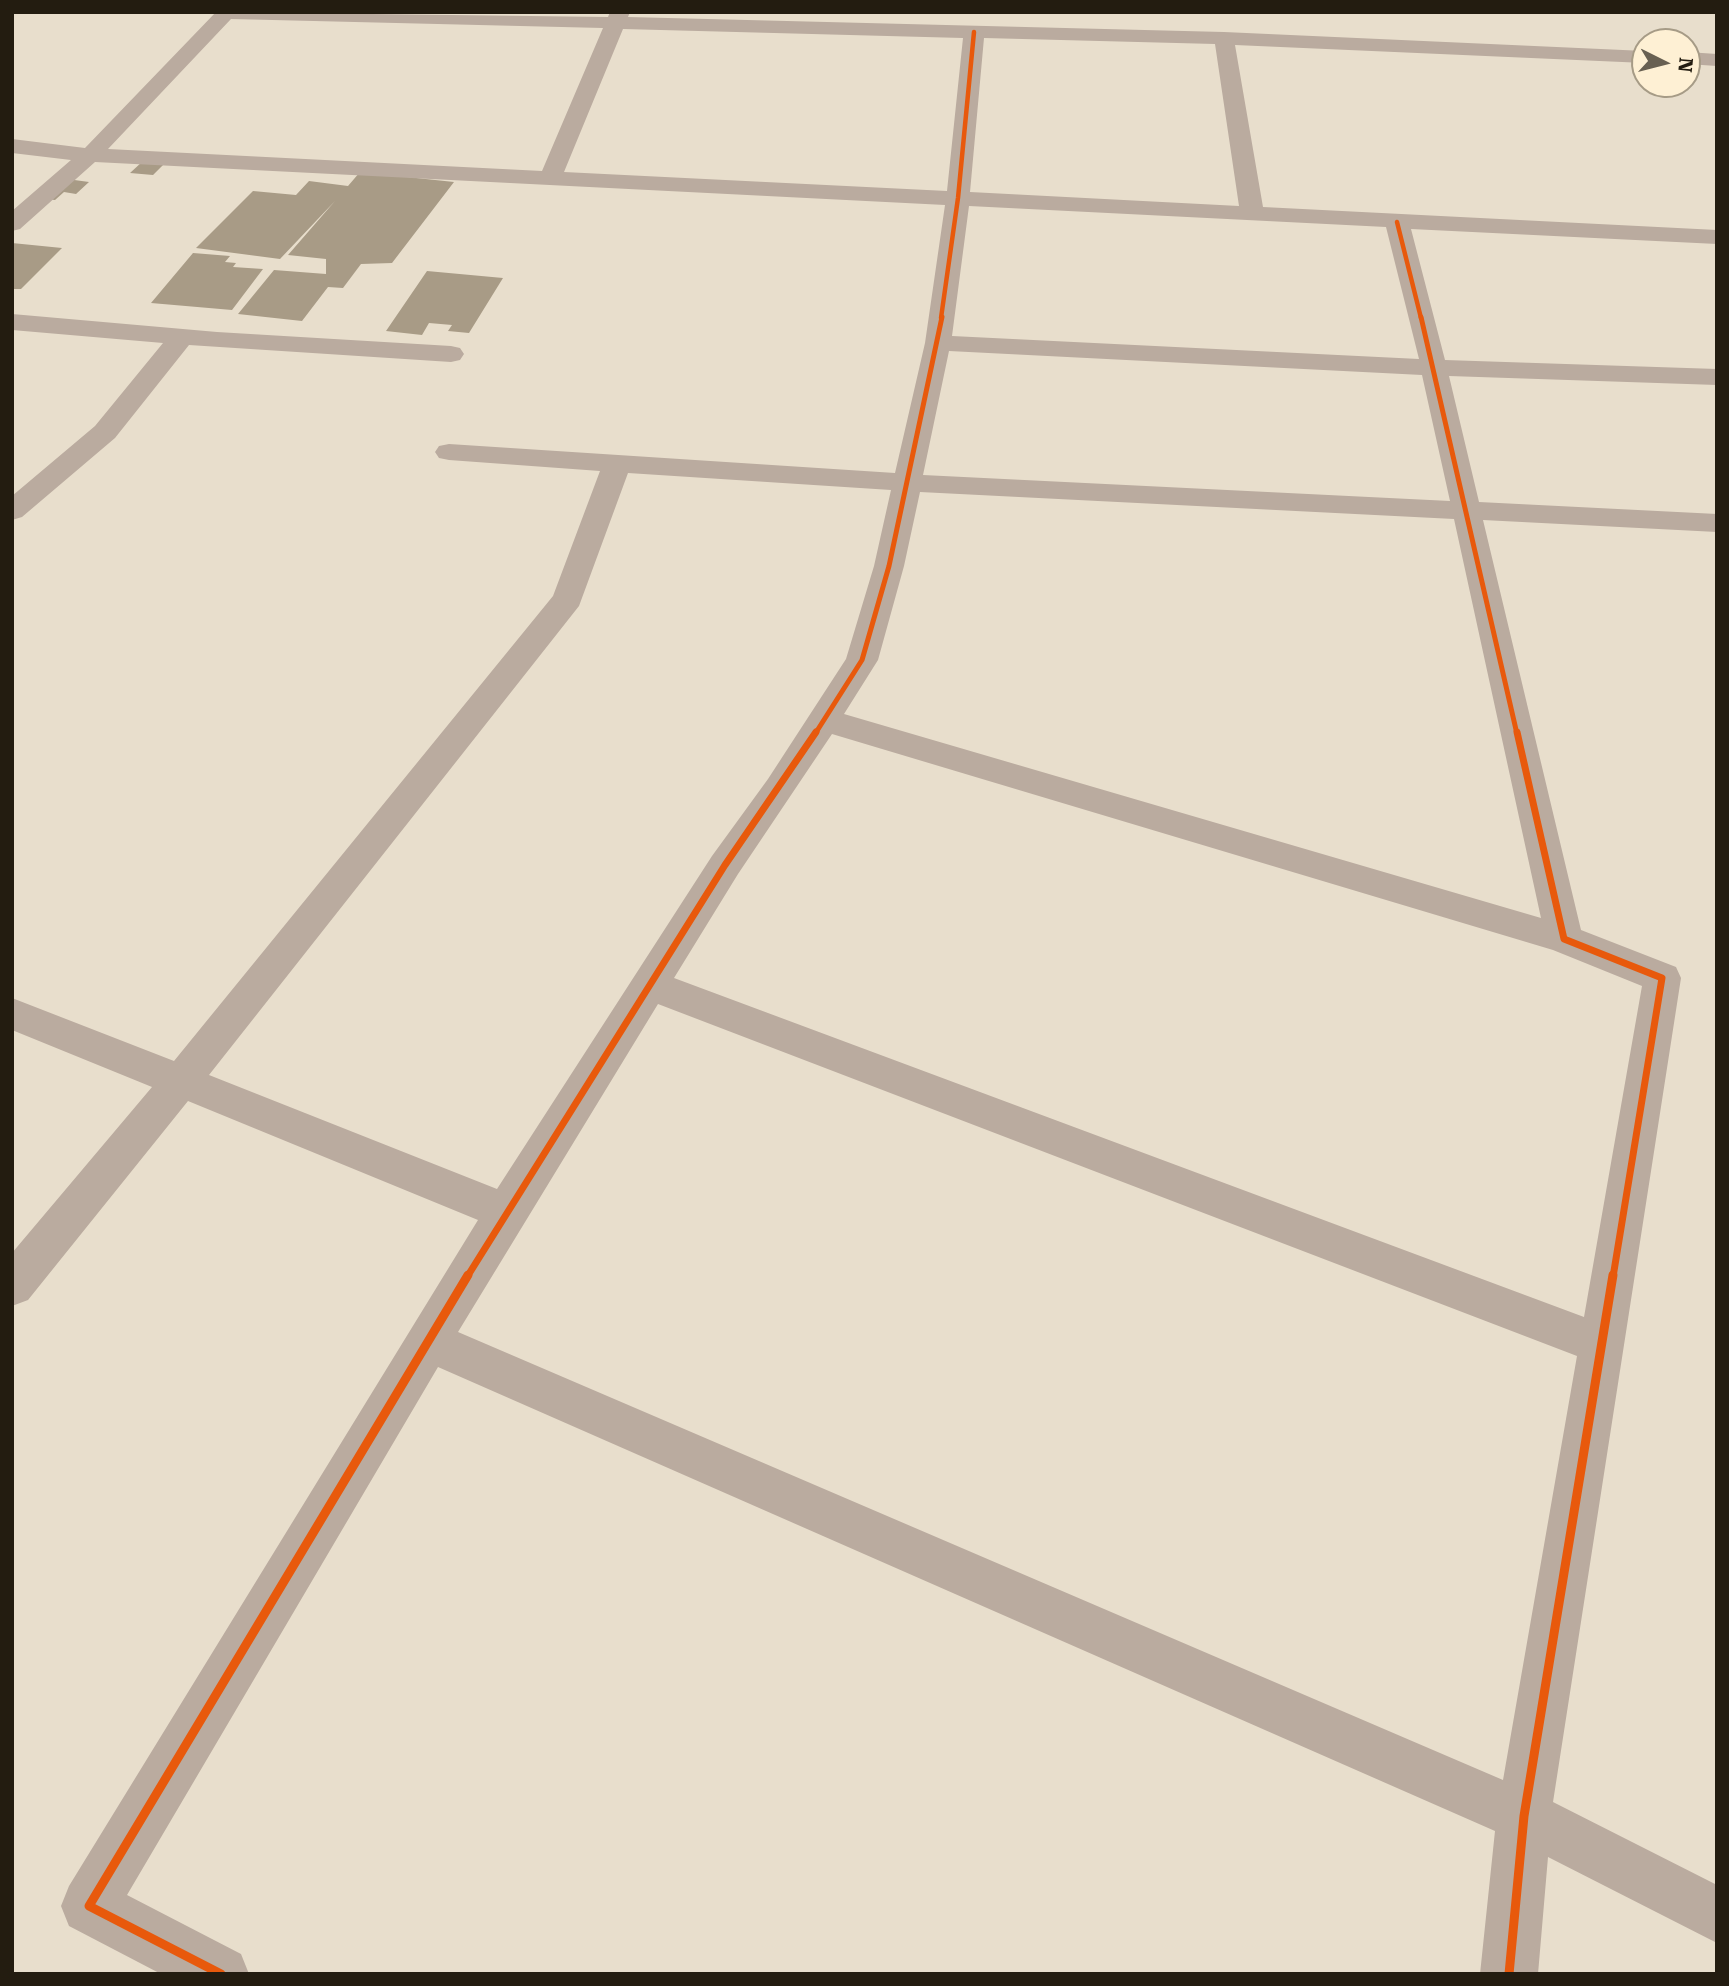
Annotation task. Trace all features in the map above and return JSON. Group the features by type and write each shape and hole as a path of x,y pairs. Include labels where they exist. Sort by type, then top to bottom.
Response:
{"street":[{"path":"12,224 90,155 227,13 617,17 974,32 1224,38 1631,56"},
{"path":"550,178 617,17"},
{"path":"221,1974 89,1906 506,1212 725,865 780,789 862,660 908,483 938,343 958,198 974,32"},
{"path":"1224,38 1252,214"},
{"path":"12,146 90,155 1717,237"},
{"path":"1397,222 1434,368 1563,939"},
{"path":"12,322 182,337 451,354"},
{"path":"12,511 105,432 182,337"},
{"path":"938,343 1434,368 1717,377"},
{"path":"449,452 908,483 1717,523"},
{"path":"12,1286 181,1081 568,599 617,464"},
{"path":"824,720 1563,939 1662,978 1524,1816 1509,1974"},
{"path":"650,985 1602,1346"},
{"path":"12,1013 506,1212"},
{"path":"429,1341 1524,1816 1717,1916"}],"building":[{"path":"143,161 165,163 153,175 130,173"},
{"path":"360,172 454,182 392,263 361,264 343,288 328,287 302,321 238,314 274,270 326,274 326,259 288,255 335,201 280,259 196,248 253,191 296,195 309,181 348,186"},
{"path":"67,179 89,182 76,194 64,192 55,200 45,199"},
{"path":"12,243 62,248 21,289 12,289"},
{"path":"193,253 230,256 225,262 236,263 233,267 263,269 232,310 151,303"},
{"path":"427,271 503,278 469,333 448,331 452,325 429,323 422,335 386,331"}],"cycle path":[{"path":"221,1974 89,1906 506,1212 725,865 780,788 862,660 889,566 938,343 958,198 974,32"},
{"path":"1397,222 1434,368 1564,939 1662,978 1524,1816 1509,1974"}]}
